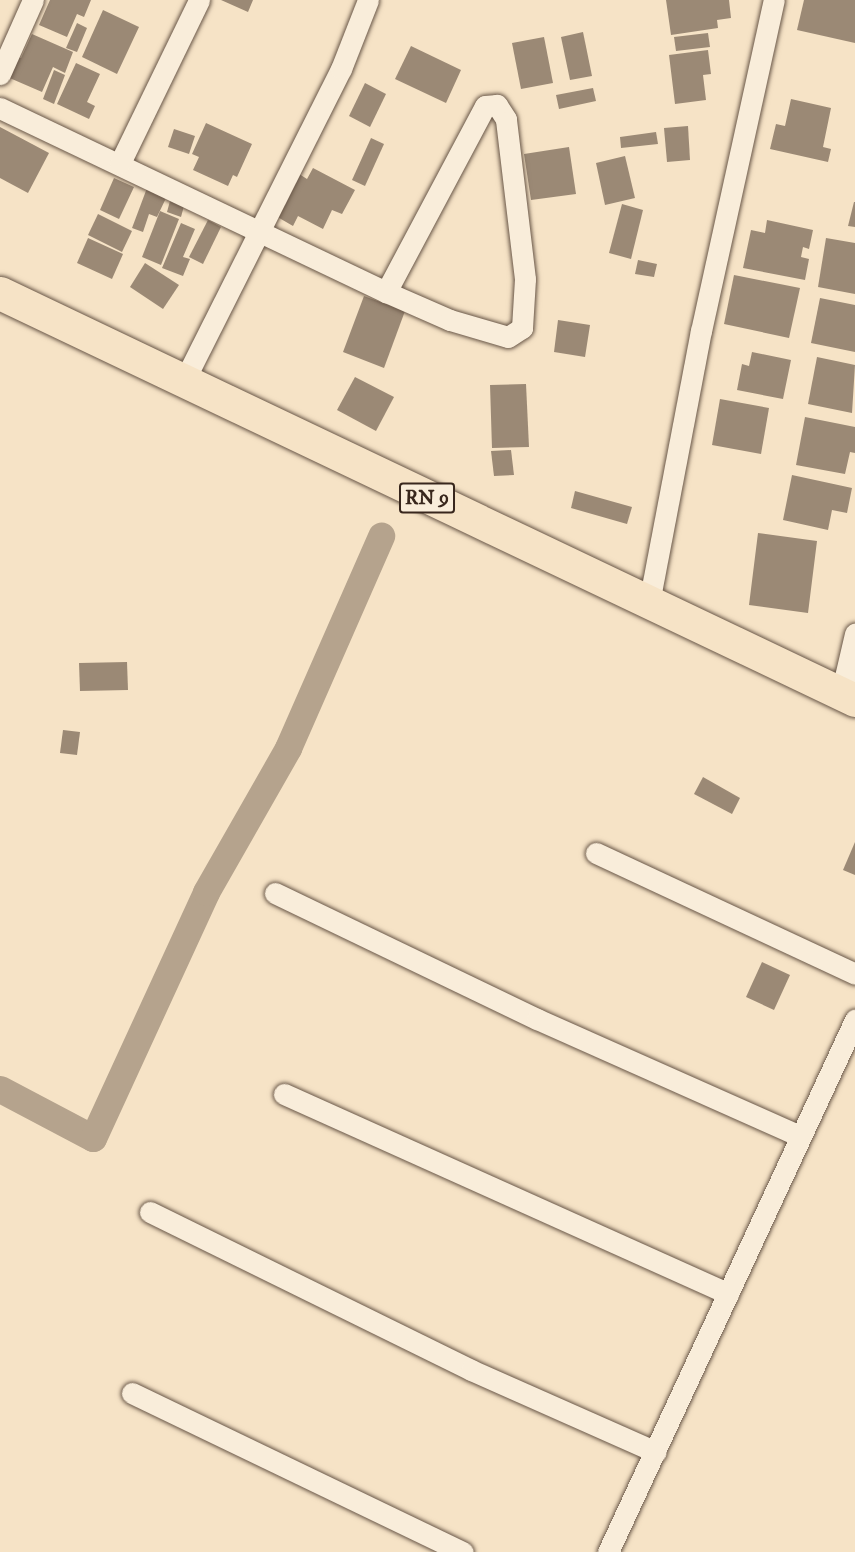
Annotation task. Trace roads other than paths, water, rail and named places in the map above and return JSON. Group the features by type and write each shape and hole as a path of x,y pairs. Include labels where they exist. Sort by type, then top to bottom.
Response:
{"main road":[{"name":"RN 9","path":"0,293 183,383 848,697"}],"street":[{"path":"0,74 33,0"},
{"path":"120,163 199,0"},
{"path":"183,383 341,69 368,0"},
{"path":"649,603 701,331 774,0"},
{"path":"0,108 45,132 120,163 257,232 386,292 450,320 508,337 522,328 525,279 506,119 496,105 485,106 386,292"},
{"path":"848,697 855,634"},
{"path":"596,853 855,974"},
{"path":"275,893 537,1018 800,1136"},
{"path":"608,1552 855,1020"},
{"path":"284,1094 728,1293"},
{"path":"150,1212 471,1370 656,1452"},
{"path":"132,1393 463,1552"}],"waterway":[{"path":"0,1089 93,1138 206,892 288,748 381,536"}]}
